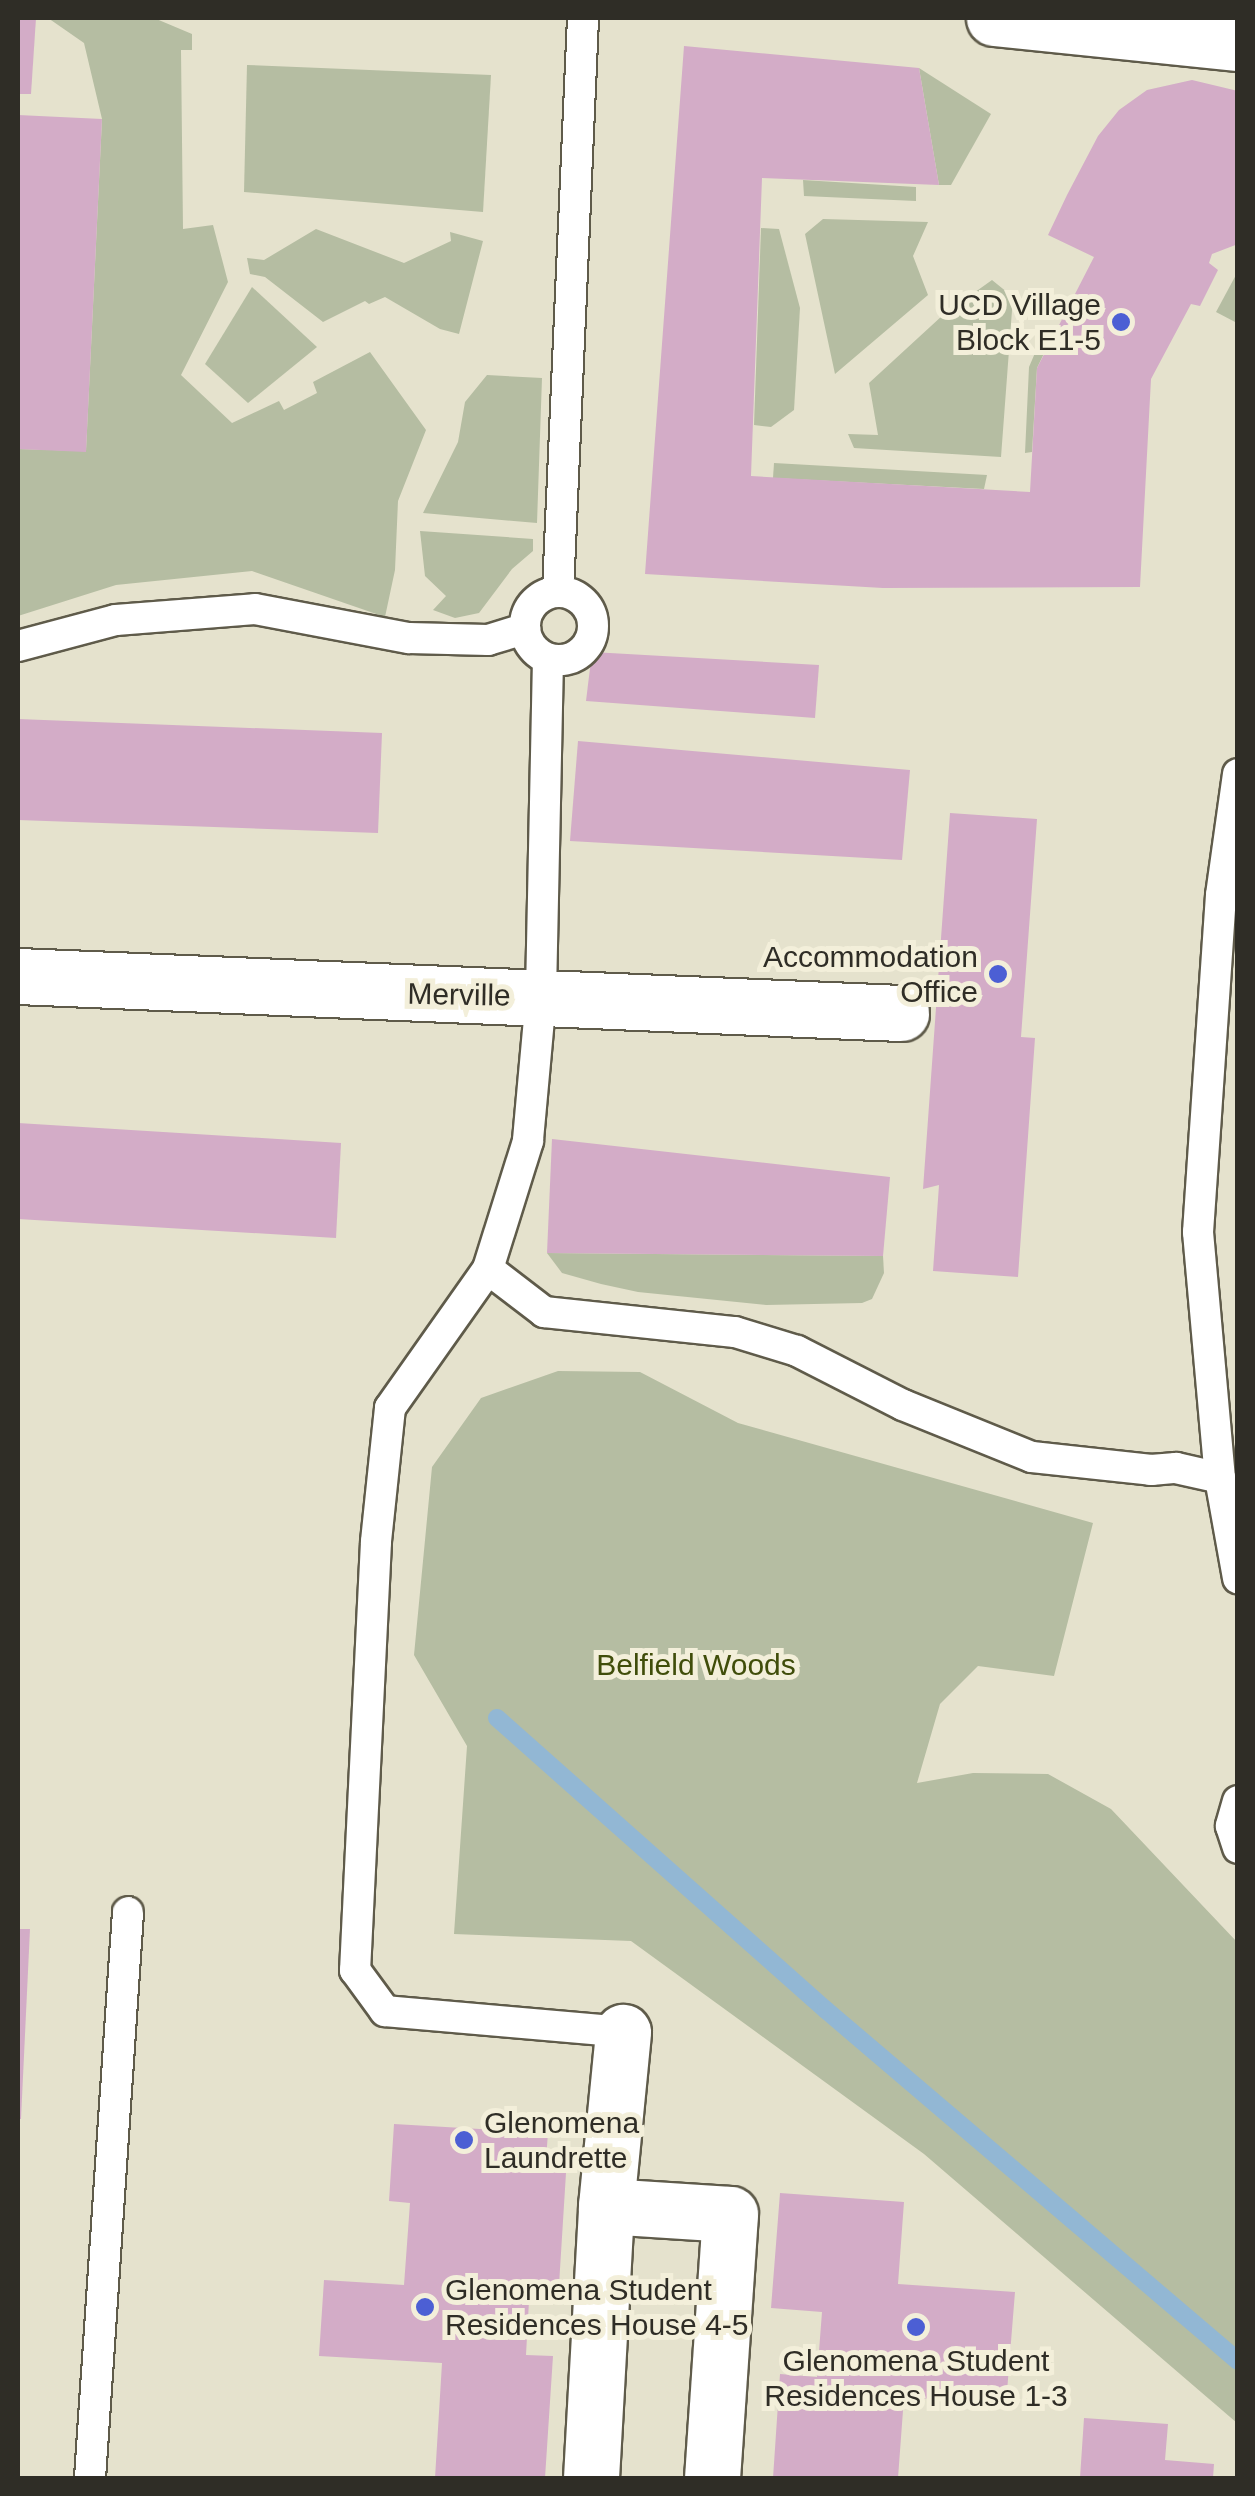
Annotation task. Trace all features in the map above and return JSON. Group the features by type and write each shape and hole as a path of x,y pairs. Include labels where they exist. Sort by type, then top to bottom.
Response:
{"street":[{"path":"994,18 1238,43"},
{"name":"Merville","path":"18,976 541,997 722,1009 901,1013"},
{"path":"592,2478 606,2206 623,2032"},
{"path":"606,2206 730,2214 712,2478"}],"lane":[{"path":"558,591 582,18"},
{"path":"558,591 580,598 588,607 594,629 578,655 548,659 532,648 524,628 530,607 558,591"},
{"path":"18,646 116,620 255,609 409,638 488,640 524,628"},
{"path":"548,659 541,997 528,1141 488,1269 390,1408 376,1542 355,1970 385,2011 623,2032"},
{"path":"1238,774 1221,895 1198,1232 1220,1478 1238,1578"},
{"path":"488,1269 544,1312 734,1332 797,1351 903,1405 1032,1457 1151,1470 1176,1468 1220,1478"},
{"path":"1238,1800 1231,1826 1238,1848"},
{"path":"90,2478 128,1912"}],"green space":[{"path":"48,18 154,18 192,34 192,50 181,50 183,229 213,225 228,282 181,375 232,423 279,401 284,410 317,393 313,382 370,352 426,430 398,501 395,570 385,617 252,571 116,585 18,616 18,449 86,451 102,119 84,43"},
{"path":"247,65 491,75 483,212 244,192"},
{"path":"919,68 991,114 951,185 939,185"},
{"path":"803,180 916,187 916,201 804,196"},
{"path":"823,219 928,222 913,256 928,295 835,374 805,234"},
{"path":"761,228 779,229 800,308 794,410 771,427 754,425"},
{"path":"316,229 404,263 451,241 450,232 483,241 459,334 440,329 385,297 369,304 365,301 323,322 265,277 250,274 247,258 264,260"},
{"path":"1237,273 1238,322 1237,323 1216,312"},
{"path":"992,280 1013,297 1001,457 854,448 848,434 878,435 869,383 943,315"},
{"path":"252,287 317,347 248,403 205,364"},
{"path":"1041,339 1049,343 1037,368 1032,452 1025,453 1029,367"},
{"path":"487,375 542,378 537,523 423,513 458,442 465,402"},
{"path":"774,463 987,475 984,489 773,478"},
{"path":"420,531 533,539 533,551 512,569 479,613 455,618 433,610 446,596 425,576"},
{"path":"547,1253 883,1256 884,1273 872,1299 862,1303 766,1305 638,1292 601,1284 562,1273"},
{"name":"Belfield Woods","path":"558,1371 640,1372 738,1423 1093,1523 1054,1676 978,1666 940,1704 917,1783 973,1773 1048,1774 1111,1809 1237,1942 1237,2423 924,2154 631,1941 454,1934 467,1746 414,1655 432,1467 481,1398"}],"building":[{"path":"18,18 36,18 31,94 18,94"},
{"name":"UCD Village Block E1-5","path":"684,46 919,68 939,185 762,178 751,476 1030,492 1037,368 1094,257 1048,235 1067,195 1098,136 1119,110 1147,90 1192,80 1238,91 1238,244 1212,254 1209,263 1218,270 1200,306 1191,304 1151,379 1140,587 883,588 645,574"},
{"path":"18,115 102,119 86,452 18,449"},
{"path":"592,652 819,665 815,718 586,701"},
{"path":"18,719 382,733 378,833 18,820"},
{"path":"578,741 910,770 902,860 570,841"},
{"path":"950,813 1037,819 1021,1037 1035,1038 1018,1277 933,1271 939,1185 923,1189"},
{"path":"18,1123 341,1143 336,1238 18,1219"},
{"path":"552,1139 890,1177 883,1256 547,1253"},
{"path":"18,1929 30,1929 21,2119 18,2119"},
{"name":"Glenomena Student Residences House 4-5","path":"394,2124 548,2133 545,2172 566,2173 559,2285 530,2283 526,2355 553,2356 545,2478 435,2478 442,2363 319,2356 324,2280 404,2285 410,2203 389,2201"},
{"name":"Glenomena Student Residences House 1-3","path":"780,2193 904,2202 898,2284 1015,2292 1006,2404 904,2397 898,2478 773,2478 780,2374 817,2377 822,2312 771,2308"},
{"name":"Glenomena Student Residences House 1-3","path":"1084,2418 1168,2424 1165,2460 1214,2464 1213,2478 1080,2478"}],"waterway":[{"path":"497,1718 826,2010 1238,2361"}],"place":[{"name":"UCD Village Block E1-5","path":"1121,322"},
{"name":"Accommodation Office","path":"998,974"},
{"name":"Glenomena Laundrette","path":"464,2140"},
{"name":"Glenomena Student Residences House 4-5","path":"425,2307"},
{"name":"Glenomena Student Residences House 1-3","path":"916,2327"}]}
